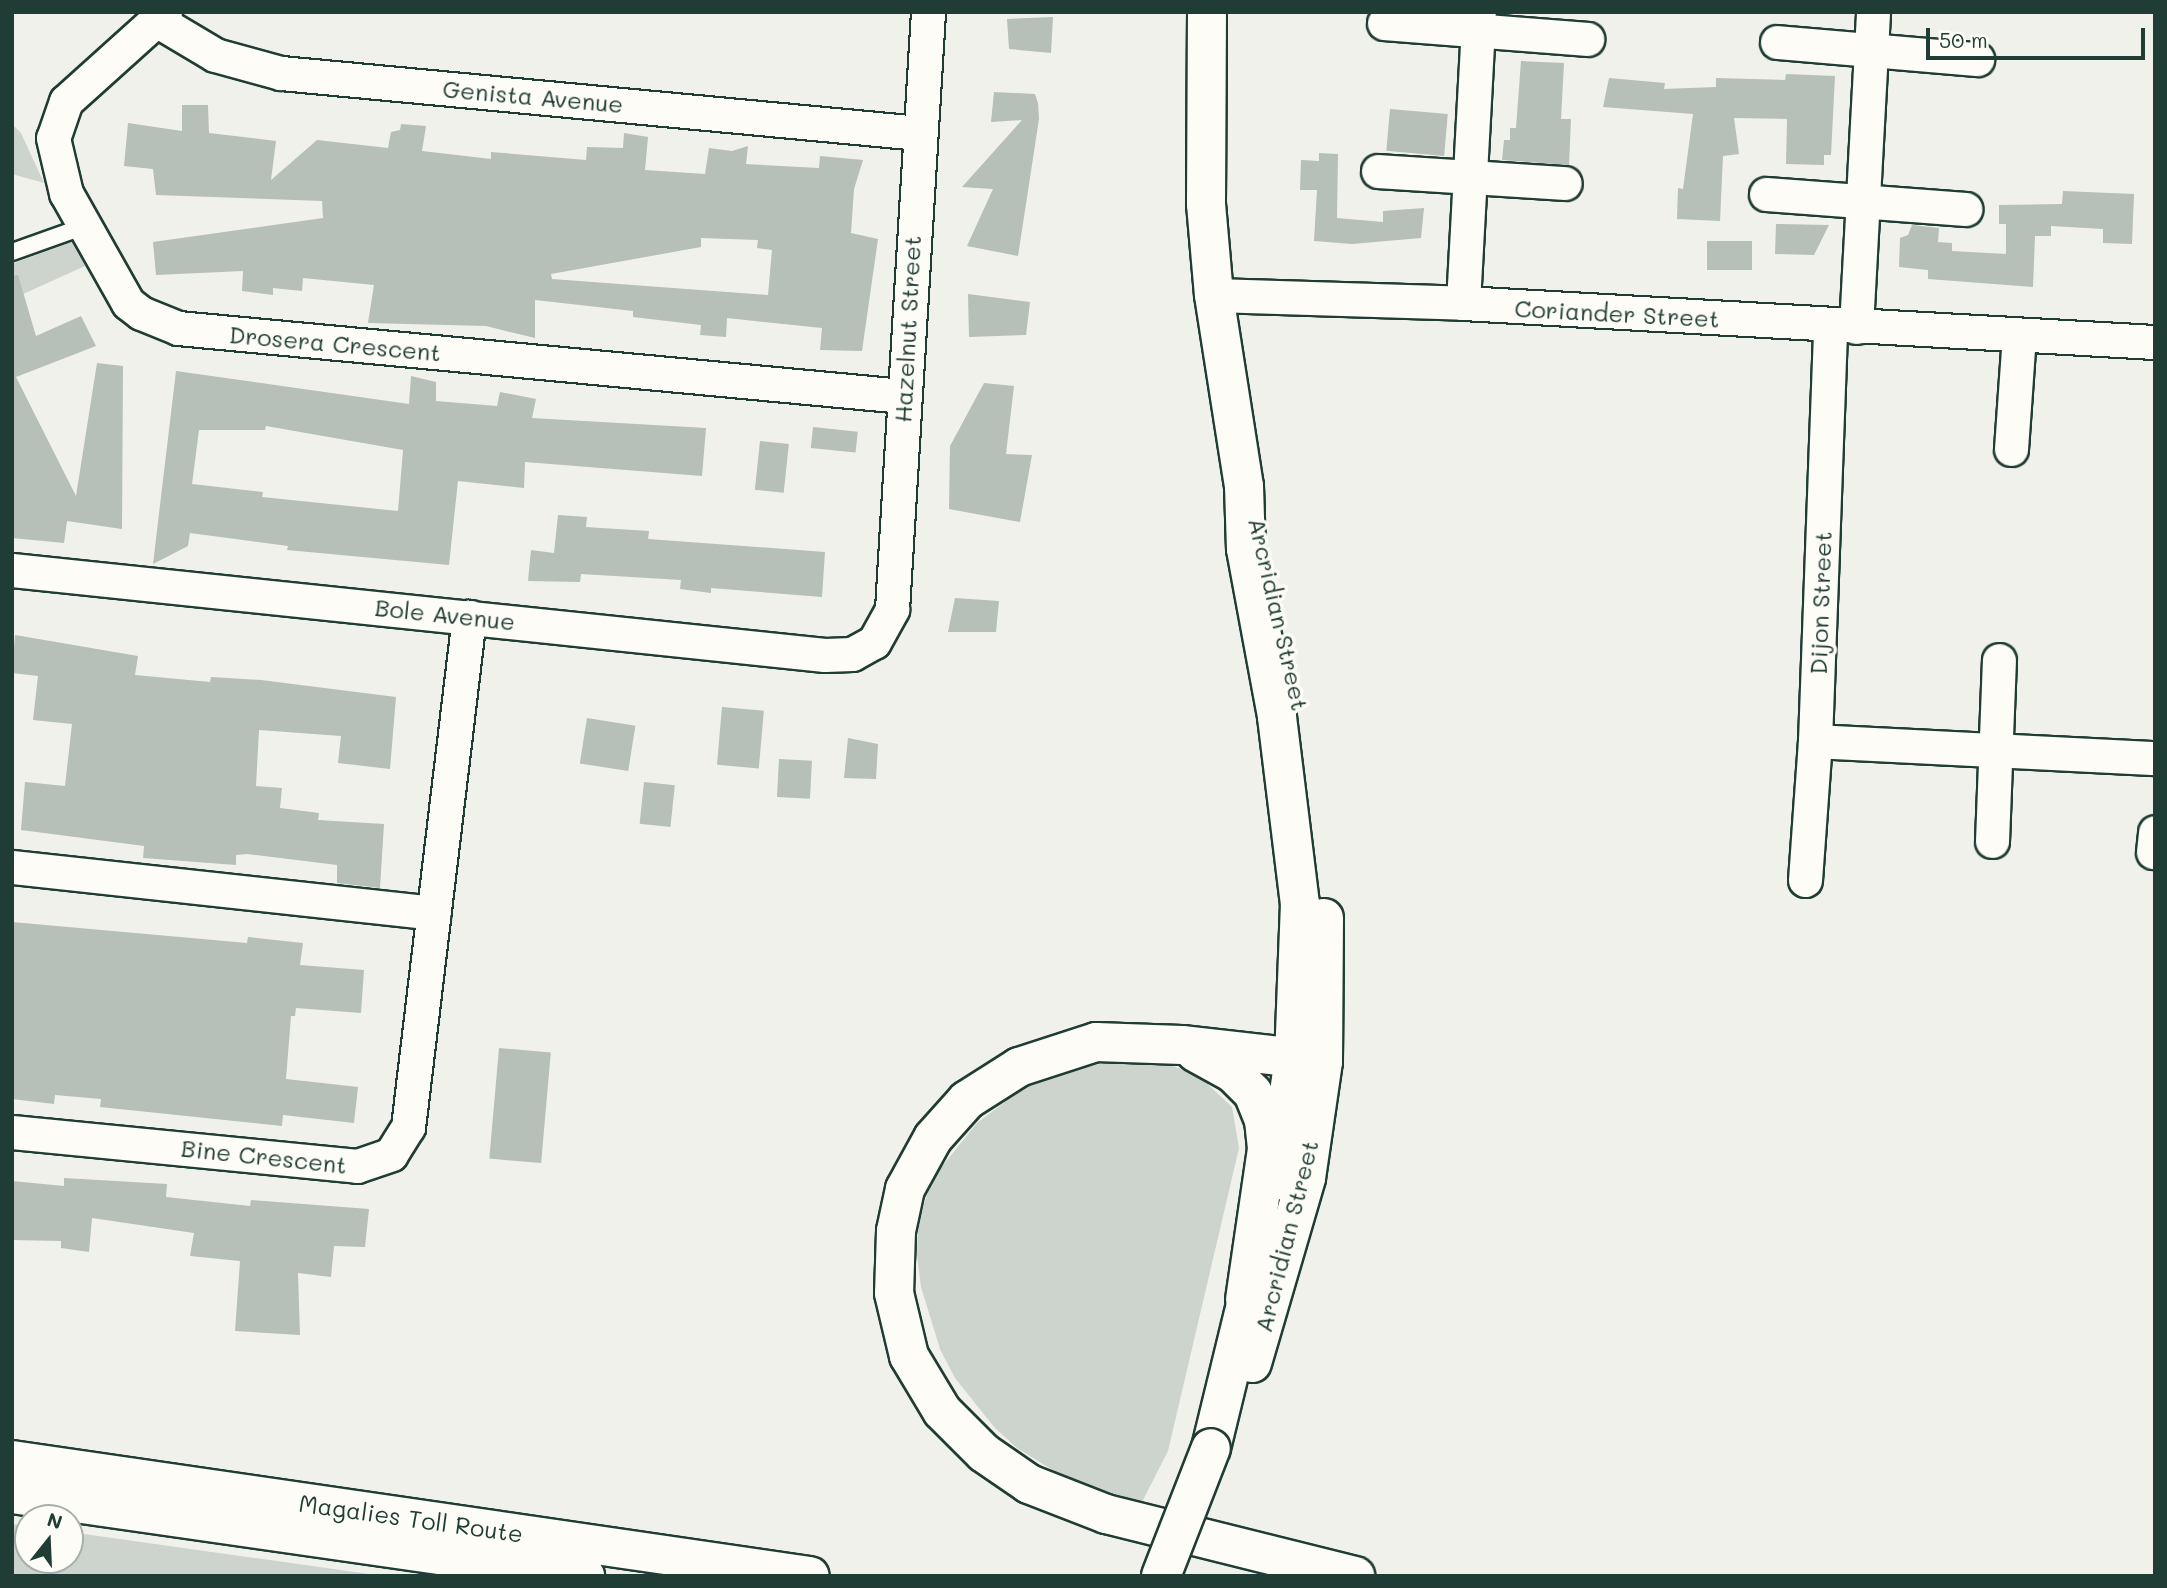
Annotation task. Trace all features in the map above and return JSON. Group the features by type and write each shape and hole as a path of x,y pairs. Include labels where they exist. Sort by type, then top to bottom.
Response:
{"main road":[{"name":"Arcridian Street","path":"1207,12 1205,192 1214,295 1244,486 1246,549 1278,717 1300,903 1308,1060 1306,1178 1273,1303 1232,1409 1215,1435"},
{"path":"1308,1060 1182,1045 1096,1042 1019,1068 967,1100 941,1129 905,1189 896,1231 894,1293 909,1356 942,1411 984,1452 1029,1484 1106,1514 1355,1576"},
{"path":"1182,1045 1233,1073 1253,1093 1265,1120 1266,1149 1245,1299"},
{"name":"Arcridian Street","path":"1161,1576 1215,1435 1245,1299 1308,1060"},
{"name":"Magalies Toll Route","path":"12,1460 810,1576"},
{"name":"Magalies Toll Route","path":"12,1494 585,1576"}],"street":[{"name":"Hazelnut Street","path":"874,642 892,609 928,12"},
{"name":"Dijon Street","path":"1805,880 1843,326 1863,201 1873,12"},
{"name":"Genista Avenue","path":"162,17 215,55 281,72 919,133"},
{"name":"Drosera Crescent","path":"162,17 66,101 55,120 57,163 66,192 128,303 178,328 903,396"},
{"path":"1384,23 1479,21 1587,39"},
{"path":"1463,303 1479,21"},
{"path":"1777,42 1977,58"},
{"path":"1378,171 1565,183"},
{"path":"1766,194 1965,209"},
{"name":"Coriander Street","path":"1214,295 1463,303 2155,342"},
{"path":"2011,449 2019,335"},
{"name":"Bole Avenue","path":"12,570 825,655 852,654 874,642"},
{"name":"Bine Crescent","path":"12,1132 357,1166 391,1154 408,1127 469,617"},
{"path":"1992,841 1998,747 1999,660"},
{"path":"1815,741 1998,747 2155,758"},
{"path":"12,867 433,913"}],"lane":[{"path":"12,252 85,226"}],"shaded area":[{"path":"12,124 21,133 44,183 12,174"},
{"path":"72,242 85,266 12,299 12,264"},
{"path":"1109,1062 1168,1064 1200,1077 1232,1107 1239,1148 1168,1451 1142,1502 1069,1480 1017,1448 994,1427 955,1378 940,1349 921,1287 917,1255 918,1223 927,1195 940,1169 977,1123 1025,1087 1051,1075"},
{"path":"12,1524 14,1574 84,1574 84,1534 383,1576 12,1576"}],"building":[{"path":"1053,17 1051,53 1009,49 1007,19"},
{"path":"1521,61 1564,63 1561,119 1571,119 1569,165 1502,160 1504,140 1510,140 1510,128 1516,128"},
{"path":"1786,74 1835,76 1831,155 1824,155 1824,165 1786,164 1787,119 1734,118 1739,154 1723,156 1720,221 1677,219 1678,188 1683,189 1693,114 1603,107 1609,78 1665,83 1664,89 1716,87 1716,78 1785,80"},
{"path":"994,92 1035,94 1038,103 1039,119 1018,256 967,246 993,189 962,187 1022,120 991,122"},
{"path":"182,105 208,105 209,133 276,141 271,180 317,140 388,148 391,132 400,130 401,124 426,126 422,151 491,159 491,152 586,160 587,147 623,148 624,133 648,137 645,170 705,174 709,148 732,151 748,146 746,164 819,168 820,156 863,160 854,189 851,233 878,239 862,351 820,350 822,328 727,318 726,337 700,335 701,325 633,317 633,311 535,300 535,338 486,326 368,323 374,285 303,278 302,291 273,288 273,295 242,291 243,271 156,275 153,242 323,218 322,201 156,195 153,169 124,166 128,123 182,131","holes":["701,238 758,240 757,248 772,250 768,295 552,279 551,274 701,247"]},
{"path":"1390,109 1448,114 1444,156 1386,151"},
{"path":"1319,153 1338,154 1337,218 1383,222 1383,211 1424,208 1421,238 1352,244 1314,241 1317,190 1300,190 1301,160 1319,161"},
{"path":"2063,191 2134,194 2132,244 2103,243 2103,229 2051,226 2051,236 2035,236 2033,287 1928,279 1928,270 1899,267 1900,238 1908,235 1912,225 1939,228 1938,242 1952,243 1952,251 2006,254 2006,224 1999,224 1999,205 2062,204"},
{"path":"1776,224 1829,225 1814,255 1775,254"},
{"path":"1707,241 1752,241 1752,270 1707,270"},
{"path":"18,275 36,336 81,316 96,346 16,377 76,496 97,363 123,366 122,529 67,521 64,543 12,538 12,276"},
{"path":"968,294 1030,302 1026,335 969,337"},
{"path":"176,371 409,404 411,376 436,382 436,401 497,406 500,392 536,399 532,418 706,428 702,476 525,462 524,488 458,481 449,565 287,550 288,546 190,533 188,546 153,564","holes":["266,426 403,450 398,511 262,497 263,492 192,484 199,430 265,430"]},
{"path":"984,383 1014,386 1006,454 1032,455 1020,522 949,509 950,446"},
{"path":"813,427 858,432 856,453 811,448"},
{"path":"760,441 789,444 784,493 755,490"},
{"path":"558,515 587,517 586,527 649,531 648,539 825,552 822,597 711,588 711,593 680,589 681,580 581,574 580,582 528,581 531,550 554,553"},
{"path":"955,598 999,601 996,632 948,632"},
{"path":"15,635 138,656 135,675 210,682 211,677 261,680 396,697 390,769 338,763 341,736 259,730 256,786 282,788 280,808 319,813 318,820 384,824 380,888 337,883 337,865 247,854 236,855 236,865 143,858 144,846 21,830 25,782 65,786 72,724 33,720 38,676 12,673"},
{"path":"722,707 764,711 759,768 717,765"},
{"path":"587,718 635,726 628,771 580,763"},
{"path":"848,738 878,744 876,779 844,778"},
{"path":"779,759 812,761 810,799 777,797"},
{"path":"644,782 675,785 670,827 640,824"},
{"path":"12,922 247,943 248,937 303,943 300,965 364,970 361,1013 296,1008 295,1016 291,1016 286,1079 358,1087 354,1123 283,1115 282,1126 100,1107 101,1099 55,1095 54,1104 12,1099"},
{"path":"499,1048 551,1053 541,1163 489,1159"},
{"path":"64,1178 167,1184 166,1197 250,1206 251,1200 369,1209 365,1247 334,1246 331,1277 298,1273 300,1335 235,1331 240,1261 190,1256 194,1233 92,1218 89,1252 61,1248 61,1241 12,1240 12,1181 64,1186"}]}
